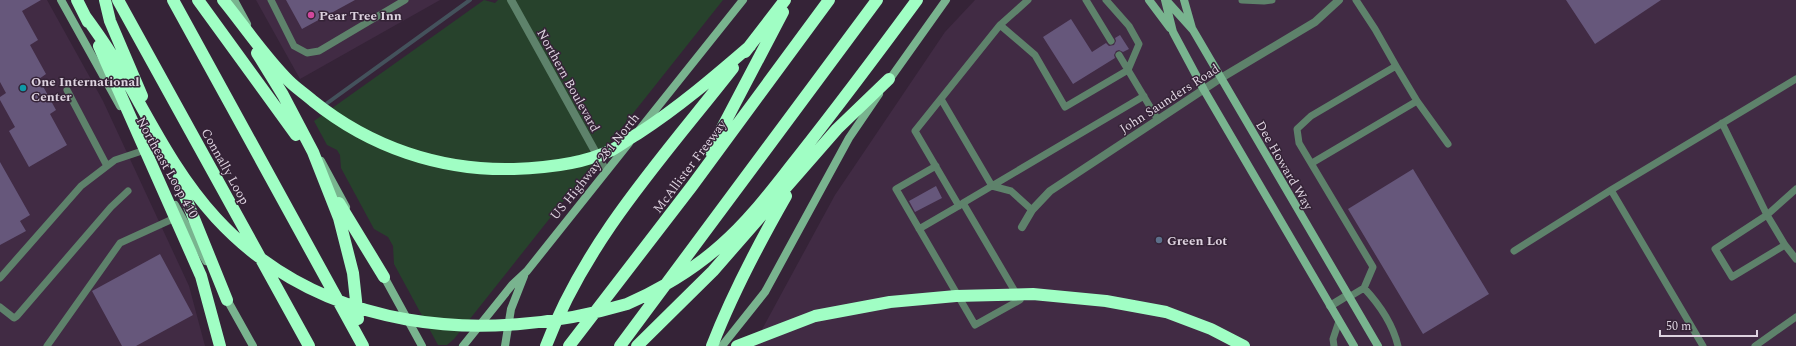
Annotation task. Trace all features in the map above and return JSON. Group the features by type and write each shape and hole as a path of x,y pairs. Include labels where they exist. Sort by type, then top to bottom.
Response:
{"highway":[{"path":"77,0 201,276 220,346"},
{"path":"105,0 110,21 178,177 227,300"},
{"name":"Connally Loop","path":"118,0 309,346"},
{"path":"173,0 362,346"},
{"path":"198,0 289,124 384,277"},
{"path":"223,0 283,95 314,152 339,218 353,273 362,346"},
{"path":"223,0 277,68 290,82 344,124 377,141 429,161 476,169 528,168 561,164 590,158 612,150 657,121 695,92 750,46"},
{"path":"546,346 558,314 581,271 610,224 785,0"},
{"path":"692,186 789,0"},
{"name":"McAllister Freeway","path":"569,346 692,186 829,0"},
{"path":"620,346 877,0"},
{"path":"85,16 116,61 152,128 177,169 202,202 232,234 269,265 306,289 351,310 417,330 488,335 540,331 588,319 650,293 689,271 737,231 766,197 831,115 917,0"},
{"path":"637,346 713,271 837,129 889,79"},
{"path":"712,346 727,308 762,239 831,115"},
{"path":"737,346 815,316 890,302 956,296 1033,294 1106,302 1166,312 1211,328 1244,346"}],"main road":[{"name":"Northeast Loop 410","path":"61,0 253,346"},
{"path":"234,0 422,346"},
{"name":"US Highway 281 North","path":"463,346 512,285 527,271 743,0"},
{"path":"722,346 765,292 849,138 889,79 946,0"},
{"path":"1149,0 1173,32"},
{"name":"Dee Howard Way","path":"1166,0 1173,32 1204,90 1354,346"},
{"name":"Dee Howard Way","path":"1166,0 1193,30 1378,346"},
{"path":"1184,0 1193,30"},
{"path":"505,346 511,309 518,289 527,271"}],"street":[{"name":"Northern Boulevard","path":"511,0 606,171"},
{"name":"John Saunders Road","path":"1022,227 1032,210 1050,191 1221,78 1315,22 1339,0"},
{"path":"1330,306 1348,296"}],"lane":[{"path":"271,0 294,46 307,53 319,51 405,0"},
{"path":"936,166 896,189 974,325 1020,300 915,131 1000,25 1028,0"},
{"path":"1086,0 1110,41"},
{"path":"1000,25 1035,55 1065,107 1128,70 1139,44 1129,26 1106,0"},
{"path":"1242,0 1245,2 1264,2 1272,0"},
{"path":"1356,0 1375,29 1416,101 1448,144"},
{"path":"1119,55 1158,120"},
{"path":"1348,296 1364,288 1374,267 1299,143 1297,129 1311,116 1396,66"},
{"path":"1514,251 1610,190 1796,78"},
{"path":"67,90 107,166"},
{"path":"919,229 1144,96"},
{"path":"941,99 992,186 1011,191 1032,210"},
{"path":"1312,163 1416,101"},
{"path":"1722,123 1767,215 1785,245 1796,259"},
{"path":"0,278 81,186 115,160 145,150"},
{"path":"1785,245 1732,277 1715,249 1767,215 1796,189"},
{"path":"1610,190 1703,346"},
{"path":"0,307 14,318 17,316 111,207 128,192"},
{"path":"47,346 120,243 181,216"},
{"path":"1364,288 1376,300 1396,336 1398,346"},
{"path":"1755,346 1796,317"},
{"path":"1334,346 1333,339 1339,321"}],"shaded area":[{"path":"0,0 47,0 103,101 189,286 205,346 0,346"},
{"path":"256,0 440,0 300,79"},
{"path":"975,0 1796,0 1796,346 753,346 835,195 945,32"}],"green space":[{"path":"484,0 495,3 498,0 723,0 454,339 447,345 438,345 394,264 393,246 388,237 374,229 341,168 340,155 337,150 327,145 314,121"}],"building":[{"name":"One International Center","path":"0,0 41,0 22,11 38,40 30,45 46,74 39,79 56,110 50,114 67,145 29,167 9,131 15,127 0,100 0,97 6,93 0,82"},
{"name":"Pear Tree Inn","path":"286,0 355,0 302,29"},
{"path":"1566,0 1661,0 1595,44"},
{"path":"1071,19 1092,52 1106,43 1109,46 1114,45 1116,41 1115,38 1120,35 1129,49 1123,52 1119,50 1116,51 1114,55 1115,58 1073,84 1043,37"},
{"path":"0,162 30,215 20,221 26,231 0,245"},
{"path":"1413,169 1489,294 1423,334 1348,209"},
{"path":"936,186 942,198 915,212 909,201"},
{"path":"160,254 193,315 136,346 122,346 92,291"}],"waterway":[{"path":"326,104 470,0"}],"place":[{"name":"Pear Tree Inn","path":"311,15"},
{"name":"One International Center","path":"23,88"},
{"name":"Green Lot","path":"1159,240"}]}
